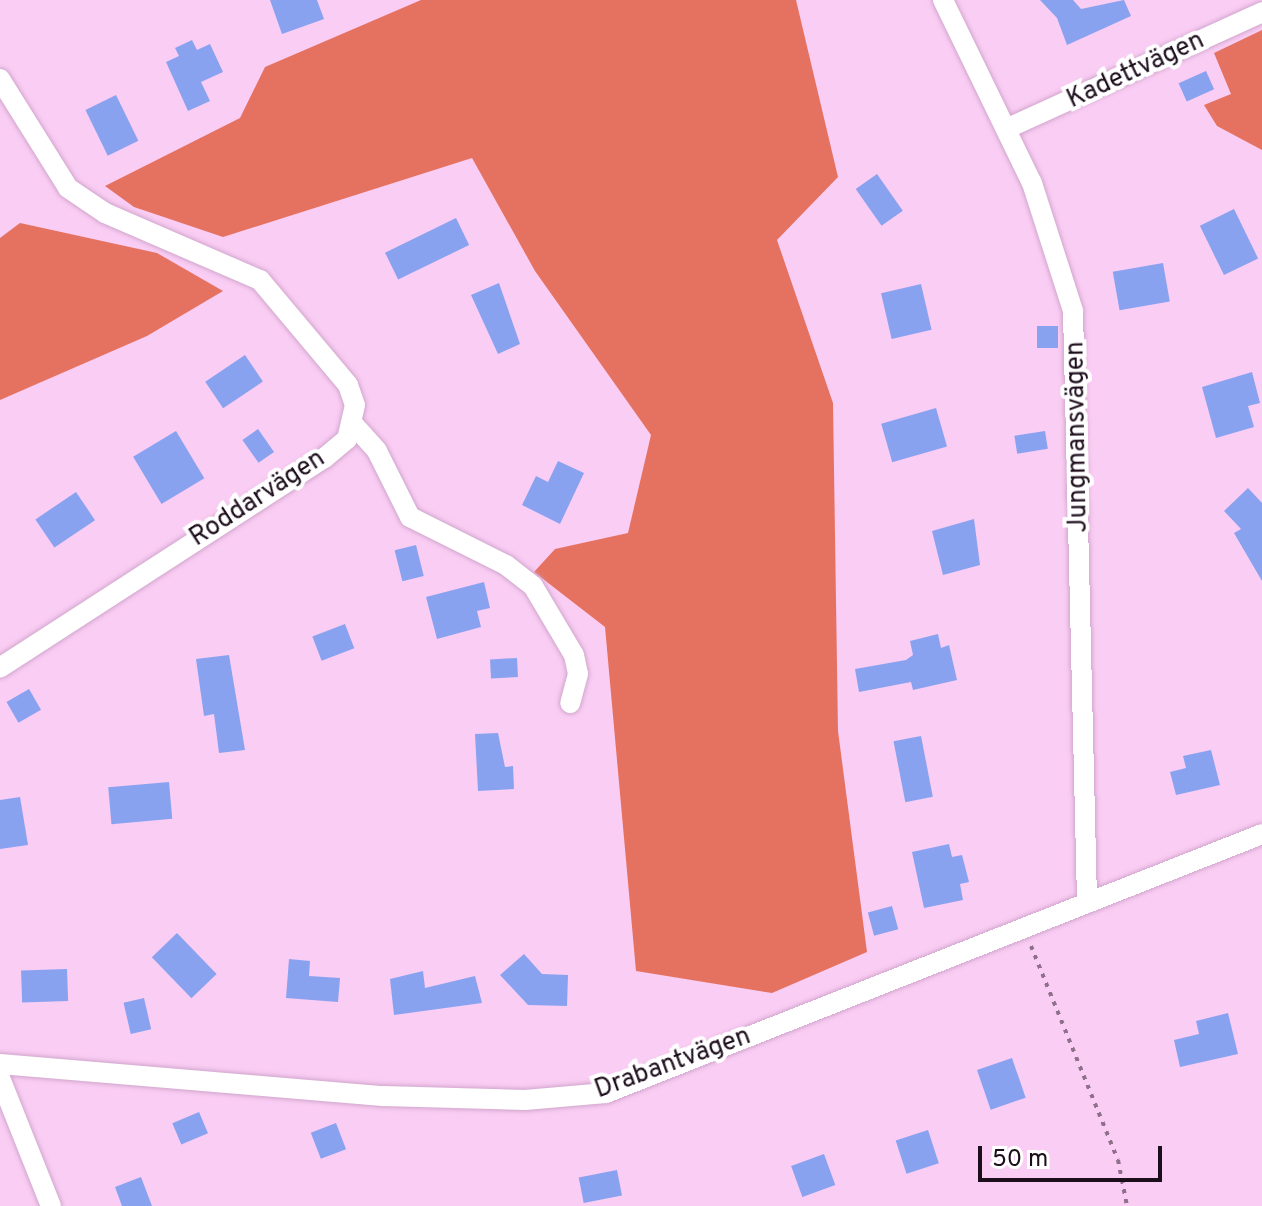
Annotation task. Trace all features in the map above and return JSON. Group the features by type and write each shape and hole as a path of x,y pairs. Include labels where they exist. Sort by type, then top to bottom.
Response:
{"street":[{"name":"Jungmansvägen","path":"943,0 1008,128 1059,253 1078,342 1079,704 1087,902"},
{"name":"Kadettvägen","path":"1008,128 1262,12"},
{"path":"0,79 57,173 85,202 247,271 277,294 348,385 353,424 377,451 410,517 506,565 533,586 574,655 578,674 570,703"},
{"name":"Roddarvägen","path":"0,668 324,458 353,424"},
{"name":"Drabantvägen","path":"0,1064 383,1096 569,1098 606,1093 1262,834"},
{"path":"0,1078 51,1206"}],"path":[{"path":"1025,930 1118,1160 1127,1206"}],"shaded area":[{"path":"421,0 796,0 838,177 777,240 833,403 838,731 867,952 772,993 636,971 605,627 534,572 555,549 628,533 651,435 535,271 472,158 223,237 134,207 105,186 240,118 265,67"},
{"path":"1262,30 1262,150 1217,126 1204,105 1231,94 1214,53"},
{"path":"20,223 157,253 223,291 147,336 0,400 0,238"}],"building":[{"path":"270,0 317,0 324,19 282,34"},
{"path":"1040,0 1073,0 1081,9 1124,0 1131,16 1067,45 1057,18"},
{"path":"192,40 197,50 210,44 223,72 201,82 210,101 188,111 166,62 179,56 175,48"},
{"path":"1206,71 1214,89 1187,101 1179,83"},
{"path":"116,95 138,141 108,156 85,110"},
{"path":"877,174 903,211 882,226 856,189"},
{"path":"1234,209 1258,258 1224,275 1200,226"},
{"path":"456,218 469,245 398,280 385,253"},
{"path":"1163,263 1170,301 1120,310 1113,272"},
{"path":"499,283 520,344 498,354 471,295"},
{"path":"921,284 932,330 892,339 881,293"},
{"path":"1037,326 1058,326 1058,348 1037,348"},
{"path":"245,355 263,382 223,408 205,382"},
{"path":"1252,372 1260,403 1248,406 1254,427 1216,438 1202,387"},
{"path":"936,408 947,446 892,462 881,424"},
{"path":"258,429 274,452 258,463 242,440"},
{"path":"176,431 204,478 161,504 133,457"},
{"path":"1045,431 1048,449 1017,454 1014,436"},
{"path":"558,461 584,473 560,524 522,505 536,476 548,482"},
{"path":"1248,488 1262,503 1262,581 1234,533 1241,529 1224,511"},
{"path":"76,492 95,520 54,548 35,519"},
{"path":"974,519 980,565 943,575 932,531"},
{"path":"416,545 424,576 402,581 395,550"},
{"path":"484,582 490,608 477,611 481,627 437,639 426,597"},
{"path":"345,624 354,648 322,661 312,637"},
{"path":"938,634 941,648 949,645 957,680 913,690 911,682 859,692 855,669 906,660 913,655 910,641"},
{"path":"229,655 245,750 219,753 214,714 204,716 196,659"},
{"path":"517,658 518,677 491,678 490,659"},
{"path":"29,689 41,710 18,723 6,702"},
{"path":"498,733 505,767 513,766 514,789 478,791 475,734"},
{"path":"921,736 933,797 905,802 894,741"},
{"path":"1211,750 1220,785 1176,795 1170,772 1186,768 1183,756"},
{"path":"169,782 172,819 111,824 108,787"},
{"path":"20,797 28,845 0,849 0,800"},
{"path":"949,844 952,857 962,855 969,882 960,884 963,900 924,908 912,852"},
{"path":"892,906 898,929 874,936 868,912"},
{"path":"177,933 217,974 191,998 152,957"},
{"path":"524,954 542,974 568,975 567,1006 528,1005 500,975"},
{"path":"289,959 310,961 309,976 340,978 338,1002 286,998"},
{"path":"67,969 68,1001 22,1003 21,971"},
{"path":"423,971 425,988 475,976 482,1003 394,1015 390,979"},
{"path":"144,998 151,1029 131,1034 124,1003"},
{"path":"1228,1013 1238,1054 1180,1067 1174,1040 1199,1034 1196,1021"},
{"path":"1012,1058 1026,1098 991,1110 977,1070"},
{"path":"199,1112 208,1133 181,1145 172,1123"},
{"path":"336,1123 346,1149 321,1159 311,1133"},
{"path":"928,1130 939,1163 906,1174 896,1141"},
{"path":"824,1154 835,1185 802,1197 791,1166"},
{"path":"617,1170 622,1196 584,1203 579,1177"},
{"path":"141,1177 152,1206 122,1206 115,1187"}]}
